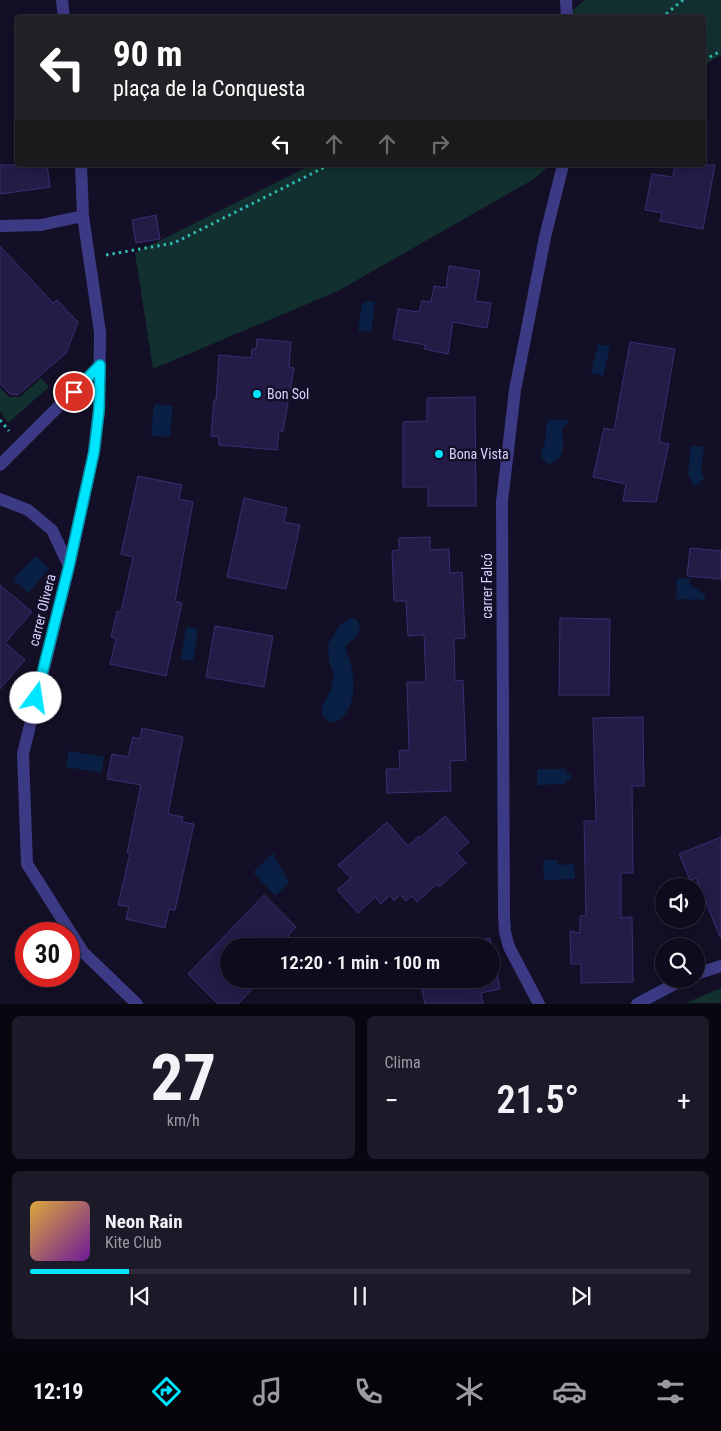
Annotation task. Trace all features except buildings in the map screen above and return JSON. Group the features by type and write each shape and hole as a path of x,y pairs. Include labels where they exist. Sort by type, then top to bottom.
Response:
{"street":[{"path":"62,0 64,15"},
{"path":"566,0 567,15"},
{"name":"carrer Olivera","path":"81,167 83,216 100,332 99,410 94,452 69,566 23,754 27,864 84,952 137,1004"},
{"name":"carrer Falcó","path":"539,1004 509,947 504,924 502,502 515,390 545,237 562,167"},
{"path":"0,226 41,225 83,216"},
{"path":"0,465 100,365"},
{"path":"0,499 28,510 52,530 69,566"},
{"path":"705,971 721,966"},
{"path":"637,1004 667,988"}],"path":[{"path":"665,15 683,0"},
{"path":"706,59 721,51"},
{"path":"90,258 174,243 325,167"}],"green space":[{"path":"584,0 721,0 721,55 706,64 706,15 567,15"},
{"path":"307,167 548,167 534,179 338,291 153,369 135,253"},
{"path":"41,378 49,387 8,423 0,411 0,387 9,397 20,397"},
{"path":"721,988 721,1003 686,1003"}],"water":[{"path":"369,301 375,302 371,332 358,331 362,304"},
{"path":"598,344 610,347 603,376 591,373"},
{"path":"154,404 173,406 170,437 151,436"},
{"path":"551,419 567,420 568,423 562,428 563,445 561,455 554,462 548,464 541,454 545,442 546,424"},
{"path":"691,446 704,447 701,471 704,479 694,487 688,474"},
{"path":"36,556 49,569 28,593 13,579"},
{"path":"677,578 690,579 689,584 705,595 705,600 676,599"},
{"path":"351,618 356,619 360,626 358,635 345,646 352,669 352,697 346,714 332,723 322,716 322,707 331,689 334,675 329,662 328,644 340,625"},
{"path":"186,627 198,629 193,661 181,659"},
{"path":"69,751 104,757 102,773 66,767"},
{"path":"537,769 566,769 566,772 571,775 571,780 565,784 537,785"},
{"path":"273,853 289,883 275,896 253,872"},
{"path":"543,860 557,860 557,865 574,864 575,879 544,880"}],"place":[{"name":"Bon Sol","path":"257,394"},
{"name":"Bona Vista","path":"439,454"}],"route":[{"path":"36,698 69,566 94,452 99,410 100,365 74,392"}]}
